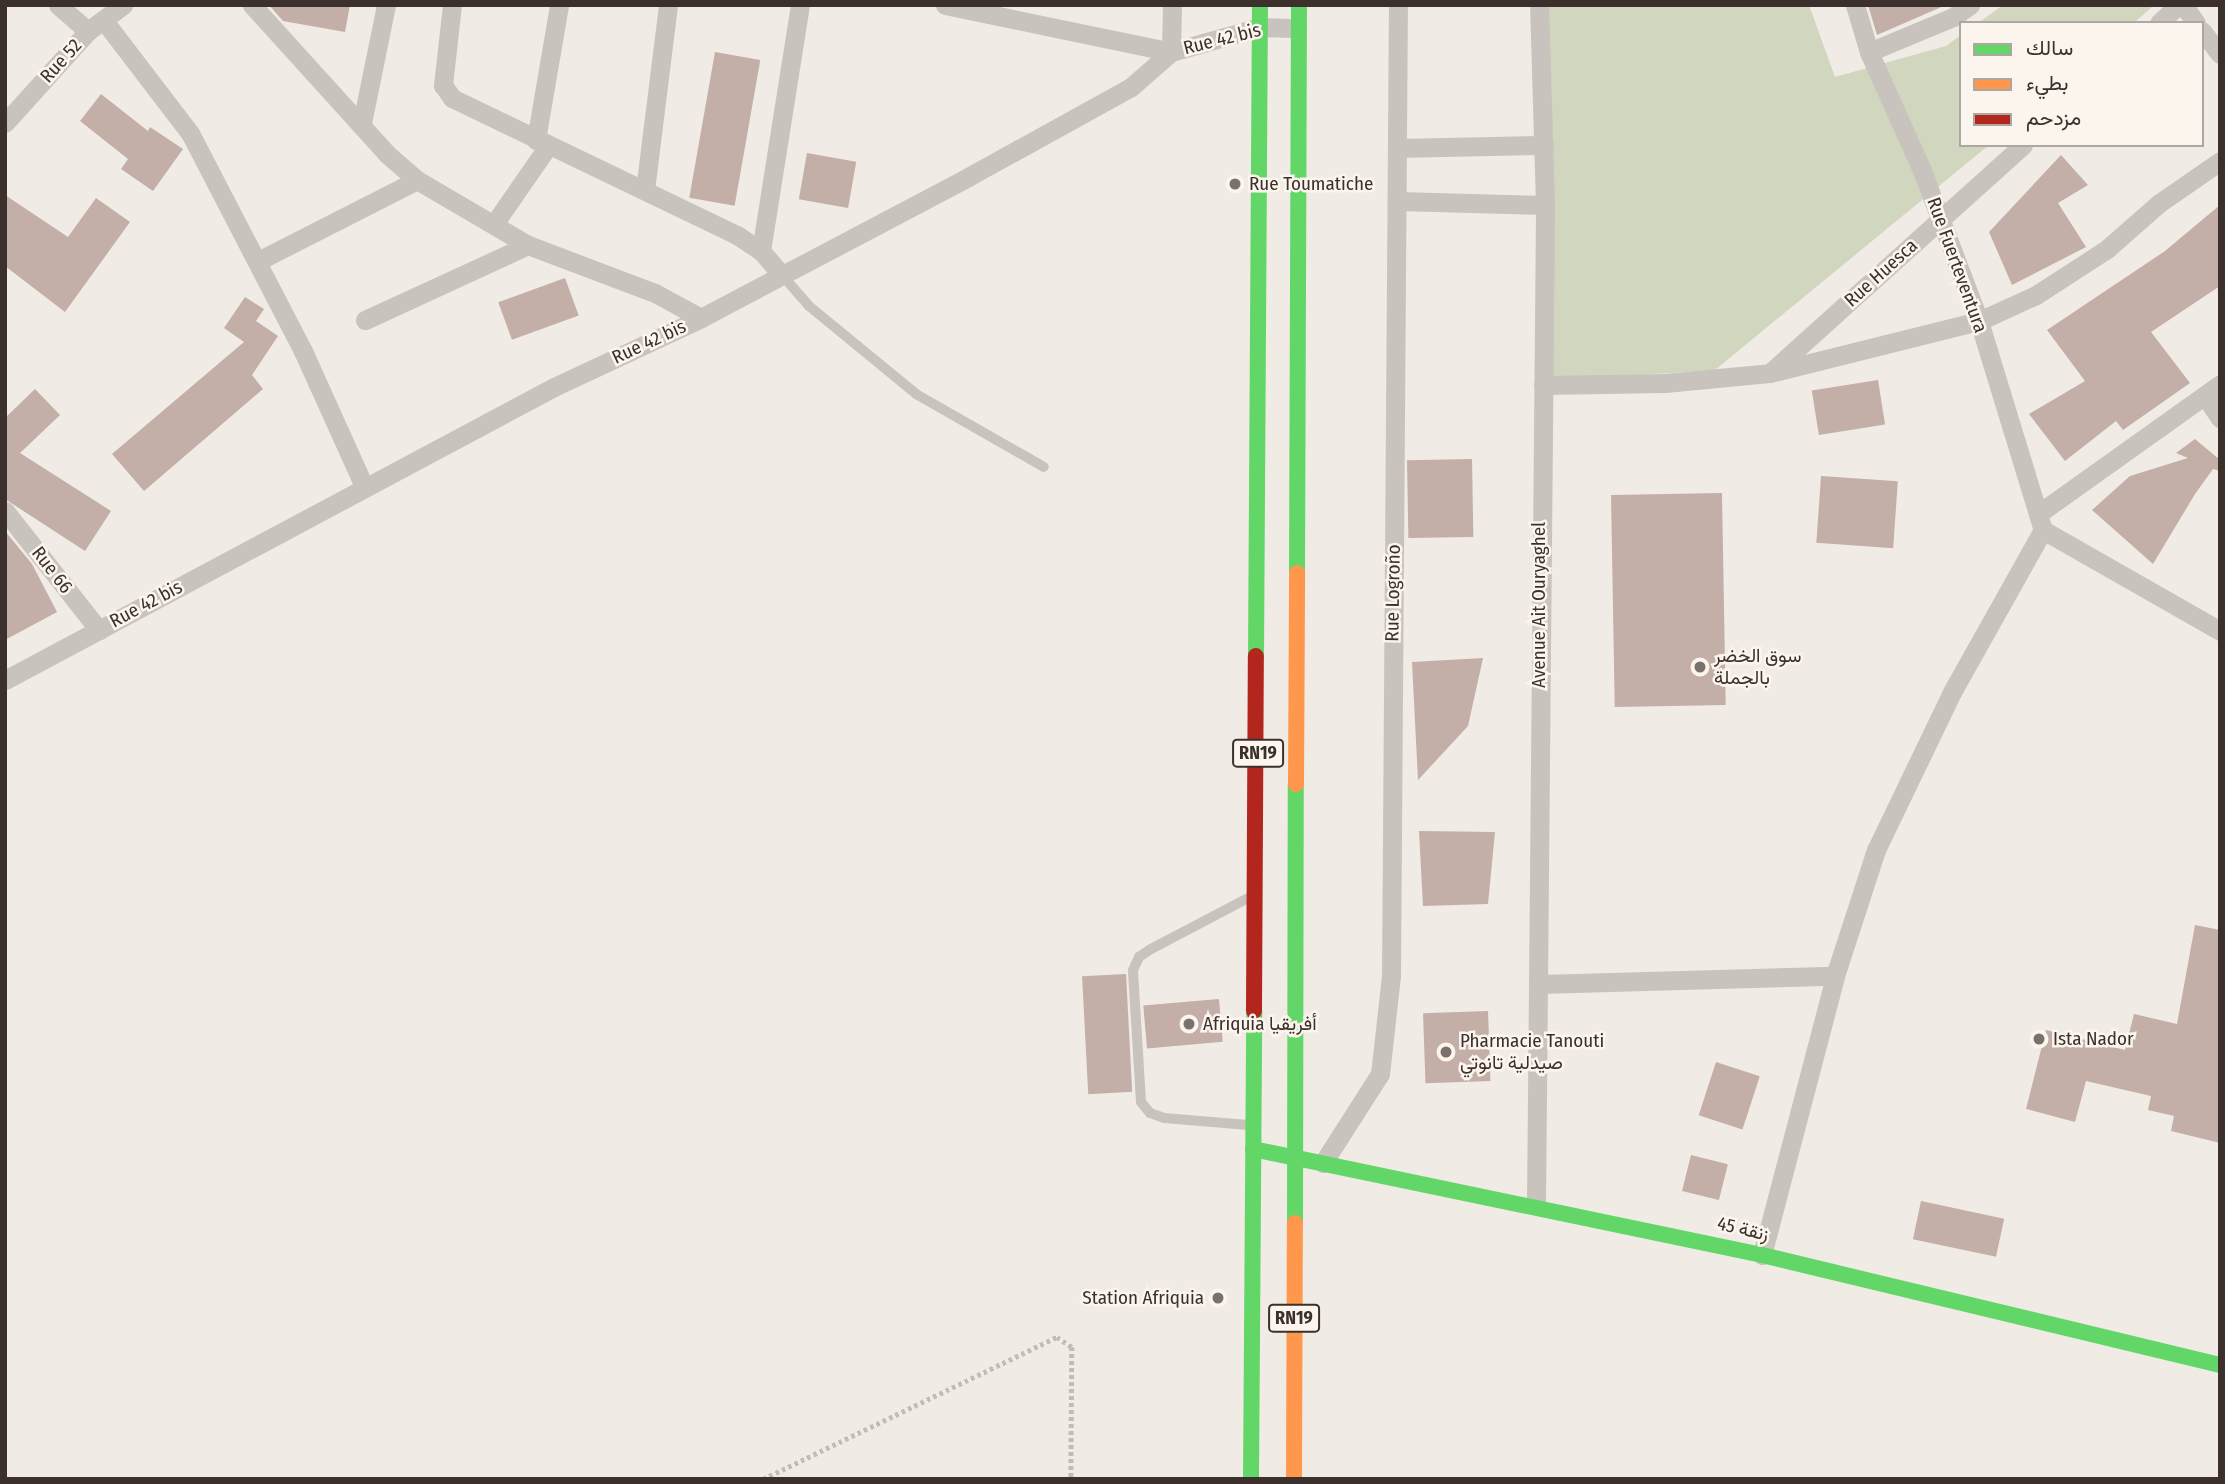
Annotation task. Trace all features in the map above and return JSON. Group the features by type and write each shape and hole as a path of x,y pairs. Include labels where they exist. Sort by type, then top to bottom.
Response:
{"main road":[{"name":"RN19","path":"1251,1479 1253,1125 1258,893 1260,5"},
{"name":"RN19","path":"1294,1479 1299,5"},
{"name":"زنقة 45","path":"1253,1149 1536,1205 1762,1255 2220,1365"}],"street":[{"path":"58,5 97,26 190,133 258,261 364,486"},
{"name":"Rue 52","path":"5,123 97,26 123,5"},
{"path":"252,5 362,123 387,154 417,180 528,245 655,293 701,318"},
{"path":"362,123 386,5"},
{"path":"452,5 446,92 465,107 645,190 761,251 782,275"},
{"path":"494,224 542,143 559,5"},
{"path":"645,190 668,5"},
{"path":"761,251 800,5"},
{"path":"946,5 1028,13 1171,52 1172,5"},
{"name":"Rue Logroño","path":"1323,1163 1380,1074 1390,989 1398,5"},
{"name":"Avenue Ait Ouryaghel","path":"1536,1205 1545,205 1539,5"},
{"name":"Rue Fuerteventura","path":"1855,5 1869,52 1940,219 1979,321 2040,522"},
{"path":"1869,52 1953,17 1970,5"},
{"path":"2161,21 2181,5 2194,21"},
{"name":"Rue 42 bis","path":"5,680 364,486 554,387 701,318 1098,107 1156,69 1171,52 1260,27 1297,29"},
{"path":"2204,34 2220,54"},
{"path":"1397,148 1544,145"},
{"name":"Rue Huesca","path":"1770,373 2021,147"},
{"path":"1543,385 1665,383 1770,373 1979,321 2036,295 2107,249 2158,204 2220,161"},
{"path":"258,261 417,180"},
{"path":"1398,201 1545,205"},
{"path":"365,320 528,245"},
{"path":"1762,1255 1835,976 1876,850 1910,775 2040,522 2212,390 2220,418"},
{"name":"Rue 66","path":"5,511 99,630"},
{"path":"2040,522 2220,631"},
{"path":"1540,984 1835,976"}],"lane":[{"path":"782,275 809,306 916,394 1044,467"},
{"path":"1253,1125 1164,1118 1141,1102 1133,970 1139,957 1151,949 1258,893"}],"path":[{"path":"763,1479 1057,1337 1072,1347 1071,1479"}],"green space":[{"path":"1538,5 1809,5 1835,77 1946,46 1959,36 1959,147 1987,147 1715,370 1538,382"},
{"path":"2003,5 2154,5 2136,21 1981,21"}],"building":[{"path":"269,5 350,5 345,32 283,21"},
{"path":"1868,5 1946,5 1877,35"},
{"path":"715,52 760,60 735,206 689,198"},
{"path":"101,94 148,131 150,127 183,149 153,191 121,169 128,159 80,121"},
{"path":"807,153 856,162 848,208 799,199"},
{"path":"2061,155 2088,185 2058,203 2086,247 2012,285 1989,232"},
{"path":"5,195 68,237 96,198 130,222 65,312 5,266"},
{"path":"2220,205 2220,286 2151,332 2190,383 2123,430 2116,421 2065,461 2029,414 2085,381 2047,330 2165,251"},
{"path":"565,278 579,316 512,340 498,302"},
{"path":"245,297 264,309 256,321 278,336 252,375 263,389 144,491 112,454 244,342 224,328"},
{"path":"1878,380 1885,424 1819,435 1812,390"},
{"path":"35,389 60,415 20,453 111,511 85,551 5,499 5,418"},
{"path":"2195,439 2220,460 2220,471 2213,469 2153,564 2092,510 2130,476 2188,458 2176,453"},
{"path":"1472,459 1473,537 1408,538 1407,460"},
{"path":"1821,476 1898,481 1893,548 1816,543"},
{"path":"1722,493 1726,705 1615,707 1611,495"},
{"path":"5,531 32,564 57,612 5,640"},
{"path":"1483,658 1468,726 1418,780 1412,662"},
{"path":"1419,831 1495,832 1488,904 1423,906"},
{"path":"2195,925 2220,930 2220,1143 2171,1131 2174,1116 2148,1110 2151,1096 2086,1081 2075,1122 2026,1109 2046,1030 2125,1050 2134,1014 2177,1024"},
{"path":"1126,974 1132,1092 1088,1094 1082,976"},
{"path":"1219,999 1223,1042 1147,1048 1143,1006"},
{"path":"1488,1011 1490,1081 1425,1083 1423,1013"},
{"path":"1716,1062 1760,1076 1742,1129 1699,1115"},
{"path":"1691,1155 1728,1164 1719,1200 1682,1191"},
{"path":"1921,1201 2004,1219 1996,1257 1913,1239"}],"traffic: fast":[{"path":"1256,656 1260,5"},
{"path":"1297,573 1299,5"},
{"path":"1295,1223 1296,784"},
{"path":"1251,1479 1254,1011"},
{"path":"1253,1149 1762,1255 2220,1365"}],"traffic: slow":[{"path":"1296,784 1297,573"},
{"path":"1294,1479 1295,1223"}],"traffic: jam":[{"path":"1254,1011 1256,656"}],"place":[{"name":"Rue Toumatiche","path":"1235,184"},
{"name":"سوق الخضر بالجملة","path":"1700,667"},
{"name":"Afriquia أفريقيا","path":"1189,1024"},
{"name":"Ista Nador","path":"2039,1039"},
{"name":"Pharmacie Tanouti صيدلية تانوتي","path":"1446,1052"},
{"name":"Station Afriquia","path":"1218,1298"}]}
